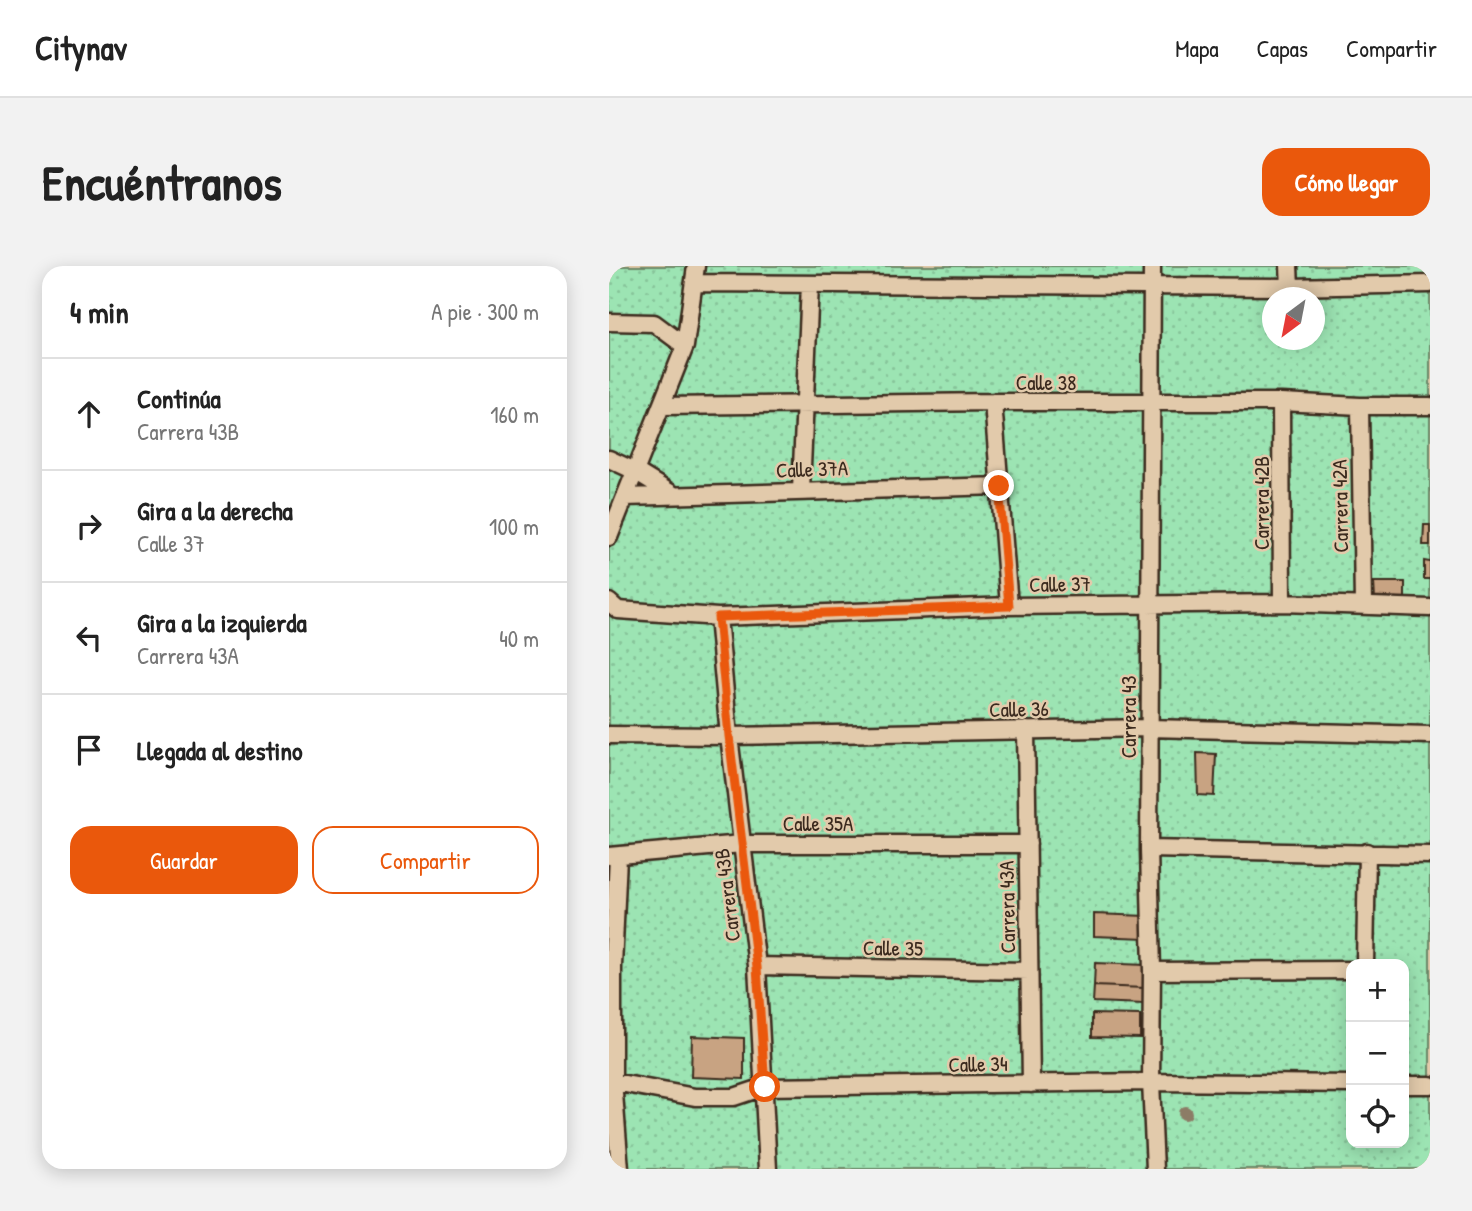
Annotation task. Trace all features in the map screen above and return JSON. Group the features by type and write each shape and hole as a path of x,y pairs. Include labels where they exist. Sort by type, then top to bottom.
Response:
{"street":[{"path":"609,537 685,346 696,266"},
{"name":"Carrera 43","path":"1152,266 1149,849 1151,1082 1155,1169"},
{"path":"1289,266 1290,286"},
{"path":"694,283 1151,286 1430,284"},
{"path":"801,491 810,284"},
{"path":"609,322 654,323 685,346"},
{"path":"993,402 1009,606"},
{"name":"Calle 38","path":"661,406 993,402 1281,402 1430,406"},
{"name":"Carrera 42B","path":"1281,402 1282,603"},
{"name":"Carrera 42A","path":"1360,406 1363,606"},
{"path":"609,459 674,495"},
{"name":"Calle 37A","path":"625,497 999,486"},
{"name":"Calle 37","path":"609,602 618,610 718,617 1009,606 1150,604 1282,603 1430,608"},
{"name":"Carrera 43B","path":"718,617 729,736 757,967 768,1169"},
{"name":"Calle 36","path":"609,735 729,736 1149,729 1430,735"},
{"name":"Carrera 43A","path":"1026,730 1031,1084"},
{"name":"Calle 35A","path":"614,856 742,844 1028,844"},
{"path":"1149,849 1430,855"},
{"path":"1365,959 1367,852"},
{"path":"614,856 611,1081 620,1169"},
{"name":"Calle 35","path":"757,967 1029,971"},
{"path":"1152,971 1346,970"},
{"name":"Calle 34","path":"611,1081 695,1097 734,1097 765,1087 1151,1082 1346,1084"},
{"path":"1409,1085 1430,1085"}],"green space":[{"path":"609,266 1430,266 1430,1169 609,1169"}],"building":[{"path":"1424,525 1430,525 1430,545 1423,545"},
{"path":"1424,561 1430,562 1430,579 1424,579"},
{"path":"1374,582 1405,582 1405,600 1375,600"},
{"path":"1197,753 1216,754 1214,796 1198,795"},
{"path":"1094,914 1147,916 1146,938 1094,936"},
{"path":"1095,963 1146,965 1145,988 1094,986"},
{"path":"1094,986 1145,988 1145,1004 1093,1002"},
{"path":"1092,1014 1140,1015 1140,1038 1092,1037"},
{"path":"692,1036 744,1038 744,1079 691,1077"}],"route":[{"path":"765,1087 757,967 729,736 718,617 1009,606 999,486"}]}
